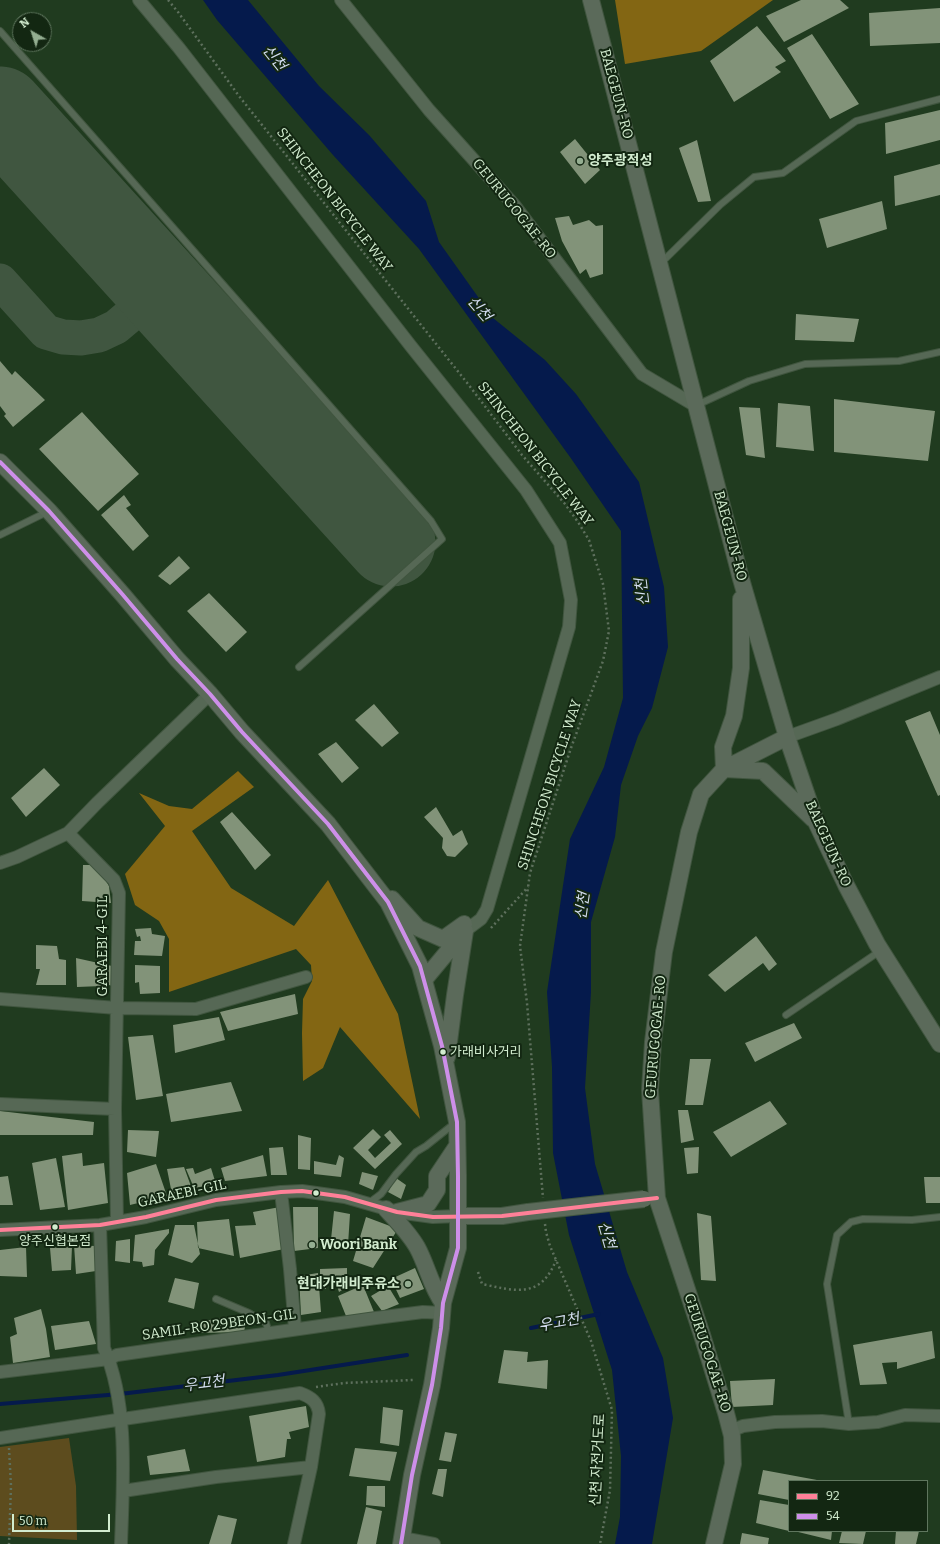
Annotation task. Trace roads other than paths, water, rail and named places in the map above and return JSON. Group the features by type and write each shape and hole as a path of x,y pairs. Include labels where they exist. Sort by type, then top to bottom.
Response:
{"main road":[{"name":"BAEGEUN-RO","path":"591,0 741,579 787,738 816,822 846,885 881,950 940,1044"},
{"path":"0,462 48,511 242,732 328,824 388,902 420,966 446,1067 457,1122 458,1248 443,1308 432,1385 412,1475 401,1541"},
{"path":"741,579 742,668 734,716 723,747 724,769 763,771 816,822"},
{"name":"GEURUGOGAE-RO","path":"714,1544 733,1464 731,1431 702,1335 650,1199 650,1090 653,1042 664,952 689,832 701,794 724,769 787,738"},
{"path":"367,874 404,910 418,928 443,939 465,928"},
{"path":"424,980 465,928"},
{"path":"446,1067 465,928"},
{"path":"443,1308 436,1294 427,1268 416,1246 391,1210 428,1204 437,1190 437,1176 457,1146"},
{"path":"458,1216 502,1216 650,1199"}],"street":[{"path":"139,0 179,48 410,345 526,490 560,544 571,600 569,627 487,909 481,919 465,928"},
{"name":"GEURUGOGAE-RO","path":"341,0 429,110 514,206 642,374 696,406"},
{"path":"787,738 940,677"},
{"path":"0,863 17,857 68,833 210,694"},
{"name":"GARAEBI 4-GIL","path":"68,833 114,880 120,893 115,1109 117,1222"},
{"name":"GARAEBI 4-GIL","path":"0,999 117,1008 196,1009 306,977"},
{"path":"0,1104 115,1109"},
{"name":"GARAEBI-GIL","path":"0,1230 100,1225 146,1217 216,1200 302,1191 345,1197 391,1210 432,1217 458,1216"},
{"path":"281,1192 295,1329"},
{"path":"100,1225 104,1348 109,1359 120,1407 122,1427 123,1491 121,1544"},
{"name":"SAMIL-RO 29BEON-GIL","path":"0,1372 109,1359 117,1355 443,1308"},
{"path":"4,1438 120,1419 300,1393 308,1396 314,1401 318,1407 319,1414 311,1467 294,1544"},
{"path":"731,1431 743,1426 775,1422 822,1421 849,1424 878,1422 905,1415 940,1416"},
{"path":"123,1491 216,1477 311,1467"},
{"path":"401,1541 434,1544"}],"lane":[{"path":"0,31 426,515 442,539 299,667"},
{"path":"660,264 720,205 754,176 782,174 856,121 940,99"},
{"path":"696,406 749,381 805,364 899,361 940,352"},
{"path":"0,536 48,511"},
{"path":"786,1015 881,950"},
{"path":"369,1204 381,1194 396,1174 416,1152 457,1122"},
{"path":"849,1424 827,1284 837,1235 851,1222 863,1219 912,1220 940,1217"},
{"path":"216,1299 249,1313 266,1323 269,1333"}],"water":[{"name":"신천","path":"203,0 248,0 319,86 369,135 426,201 439,242 493,318 545,360 576,394 639,482 664,587 668,647 652,708 638,736 621,785 615,837 591,922 591,992 585,1088 595,1164 627,1272 663,1358 673,1418 652,1544 615,1544 620,1517 621,1456 612,1370 569,1235 553,1153 552,1067 547,992 570,839 604,767 623,698 621,531 570,457 419,249 333,155 217,20"}],"waterway":[{"name":"우고천","path":"531,1328 599,1314"},
{"name":"우고천","path":"0,1404 120,1394 278,1375 407,1355"}],"place":[{"name":"양주광적성","path":"580,161"},
{"name":"가래비사거리","path":"443,1052"},
{"name":"양주신협본점","path":"55,1227"},
{"name":"Woori Bank","path":"312,1245"},
{"name":"현대가래비주유소","path":"408,1284"}]}
